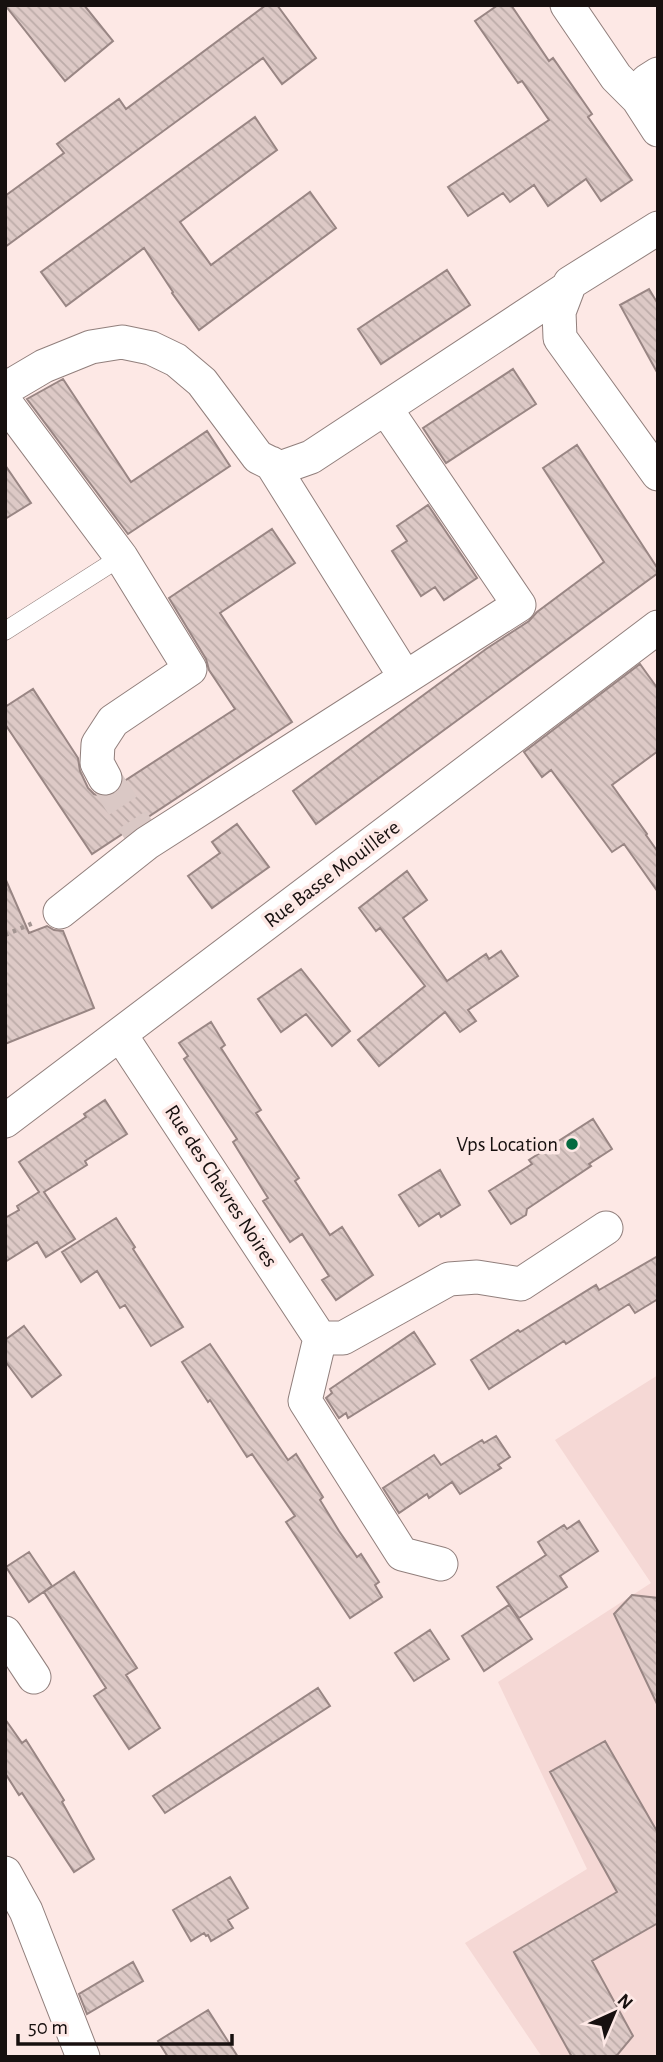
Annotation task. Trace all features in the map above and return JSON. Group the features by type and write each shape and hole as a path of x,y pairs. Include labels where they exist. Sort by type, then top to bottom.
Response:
{"street":[{"path":"567,5 616,76 648,86 658,130"},
{"path":"658,228 570,283 559,312 560,338 658,474"},
{"path":"5,389 44,366 91,348 122,342 151,348 176,360 202,382 258,457 280,468 311,457 566,289"},
{"path":"5,402 121,557 190,669 113,721 98,744 97,763 105,778"},
{"path":"60,912 147,843 262,772 519,605 386,409"},
{"path":"271,463 405,677"},
{"name":"Rue Basse Mouillère","path":"5,1121 658,627"},
{"name":"Rue des Chèvres Noires","path":"120,1034 320,1338"},
{"path":"441,1564 402,1554 305,1401 320,1338 343,1338 449,1279 477,1277 521,1283 606,1228"},
{"path":"5,1633 34,1677"},
{"path":"5,1873 26,1911 83,2057"}],"lane":[{"path":"5,632 121,557"}],"shaded area":[{"path":"658,1375 658,2057 542,2057 465,1943 587,1869 498,1682 651,1583 555,1440"}],"building":[{"path":"5,5 84,5 113,41 65,81"},
{"path":"266,5 277,5 316,58 282,84 263,58 5,247 5,196 64,153 57,144 119,99 126,109"},
{"path":"498,5 511,5 549,61 553,58 592,114 588,117 632,180 601,201 586,179 548,206 534,185 510,202 503,193 468,216 448,187 549,120 522,81 518,83 475,21"},
{"path":"255,117 277,150 180,222 211,265 310,192 336,228 199,330 144,248 66,306 41,272"},
{"path":"447,270 470,305 381,364 358,329"},
{"path":"649,289 658,304 658,374 620,305"},
{"path":"513,369 536,404 446,463 423,428"},
{"path":"63,379 131,482 207,431 230,466 128,534 27,399"},
{"path":"577,445 658,569 658,573 316,824 293,791 486,649 529,621 537,612 604,562 543,468"},
{"path":"5,465 31,503 5,519"},
{"path":"428,505 477,578 444,600 435,587 421,596 392,551 407,541 397,526"},
{"path":"272,529 295,563 220,613 292,722 92,854 5,724 5,707 33,689 78,758 80,771 88,788 94,794 104,797 115,795 123,782 235,709 209,670 206,659 169,598"},
{"path":"640,664 658,689 658,751 612,785 658,852 658,892 624,844 612,852 551,770 542,777 524,752"},
{"path":"237,824 269,867 212,908 188,876 220,853 212,842"},
{"path":"407,871 427,900 403,918 447,981 486,954 489,959 501,951 518,976 468,1010 476,1021 460,1032 445,1012 379,1066 358,1040 425,986 380,928 376,931 359,908"},
{"path":"5,878 29,933 47,926 63,931 94,1008 5,1044"},
{"path":"301,969 350,1031 332,1046 306,1014 281,1032 258,999"},
{"path":"211,1022 225,1045 221,1048 261,1110 256,1113 299,1178 295,1181 330,1235 342,1227 373,1275 336,1300 322,1280 329,1276 302,1234 290,1242 263,1201 268,1198 233,1142 237,1139 184,1059 188,1056 179,1043"},
{"path":"105,1100 127,1134 85,1161 87,1165 44,1192 75,1239 46,1257 37,1242 5,1262 5,1218 19,1210 17,1206 39,1192 19,1162 86,1117 84,1114"},
{"path":"593,1119 612,1149 527,1209 526,1215 511,1224 489,1191 532,1164 529,1160"},
{"path":"440,1170 460,1205 441,1217 439,1213 419,1226 399,1195"},
{"path":"116,1218 183,1327 151,1346 125,1305 120,1308 97,1271 81,1282 62,1252"},
{"path":"658,1256 658,1299 635,1313 629,1304 566,1344 564,1341 489,1389 471,1360 596,1285 599,1290"},
{"path":"24,1326 61,1375 32,1397 5,1361 5,1340"},
{"path":"414,1332 435,1364 348,1418 346,1413 339,1418 326,1398 332,1393 330,1389"},
{"path":"210,1344 288,1460 296,1454 323,1497 320,1500 339,1531 357,1557 361,1554 379,1582 375,1585 382,1597 350,1618 286,1522 295,1516 252,1454 247,1457 182,1362"},
{"path":"496,1436 510,1457 498,1465 501,1468 460,1494 452,1482 429,1498 427,1494 399,1513 383,1488 434,1455 441,1465 482,1440 484,1443"},
{"path":"579,1521 598,1551 560,1576 567,1587 519,1618 497,1587 546,1555 538,1542 564,1525 567,1529"},
{"path":"29,1552 52,1586 29,1602 6,1567"},
{"path":"74,1572 137,1668 126,1675 160,1728 129,1749 94,1696 106,1688 44,1592"},
{"path":"632,1595 658,1598 658,1706 614,1614"},
{"path":"509,1605 532,1639 484,1671 462,1636"},
{"path":"430,1630 449,1659 414,1681 395,1653"},
{"path":"318,1688 330,1706 165,1813 153,1796"},
{"path":"5,1719 22,1743 26,1740 64,1800 62,1802 94,1859 74,1872 22,1793 19,1795 5,1773"},
{"path":"605,1741 658,1833 658,1923 592,1961 633,2036 614,2057 572,2057 514,1952 617,1892 550,1772"},
{"path":"230,1877 248,1908 228,1920 233,1928 211,1941 204,1933 191,1941 173,1910"},
{"path":"133,1962 143,1981 87,2014 79,1994"},
{"path":"208,2010 238,2057 168,2057 158,2041"}],"tunnel":[{"path":"105,778 147,843"}],"place":[{"name":"Vps Location","path":"572,1144"}]}
